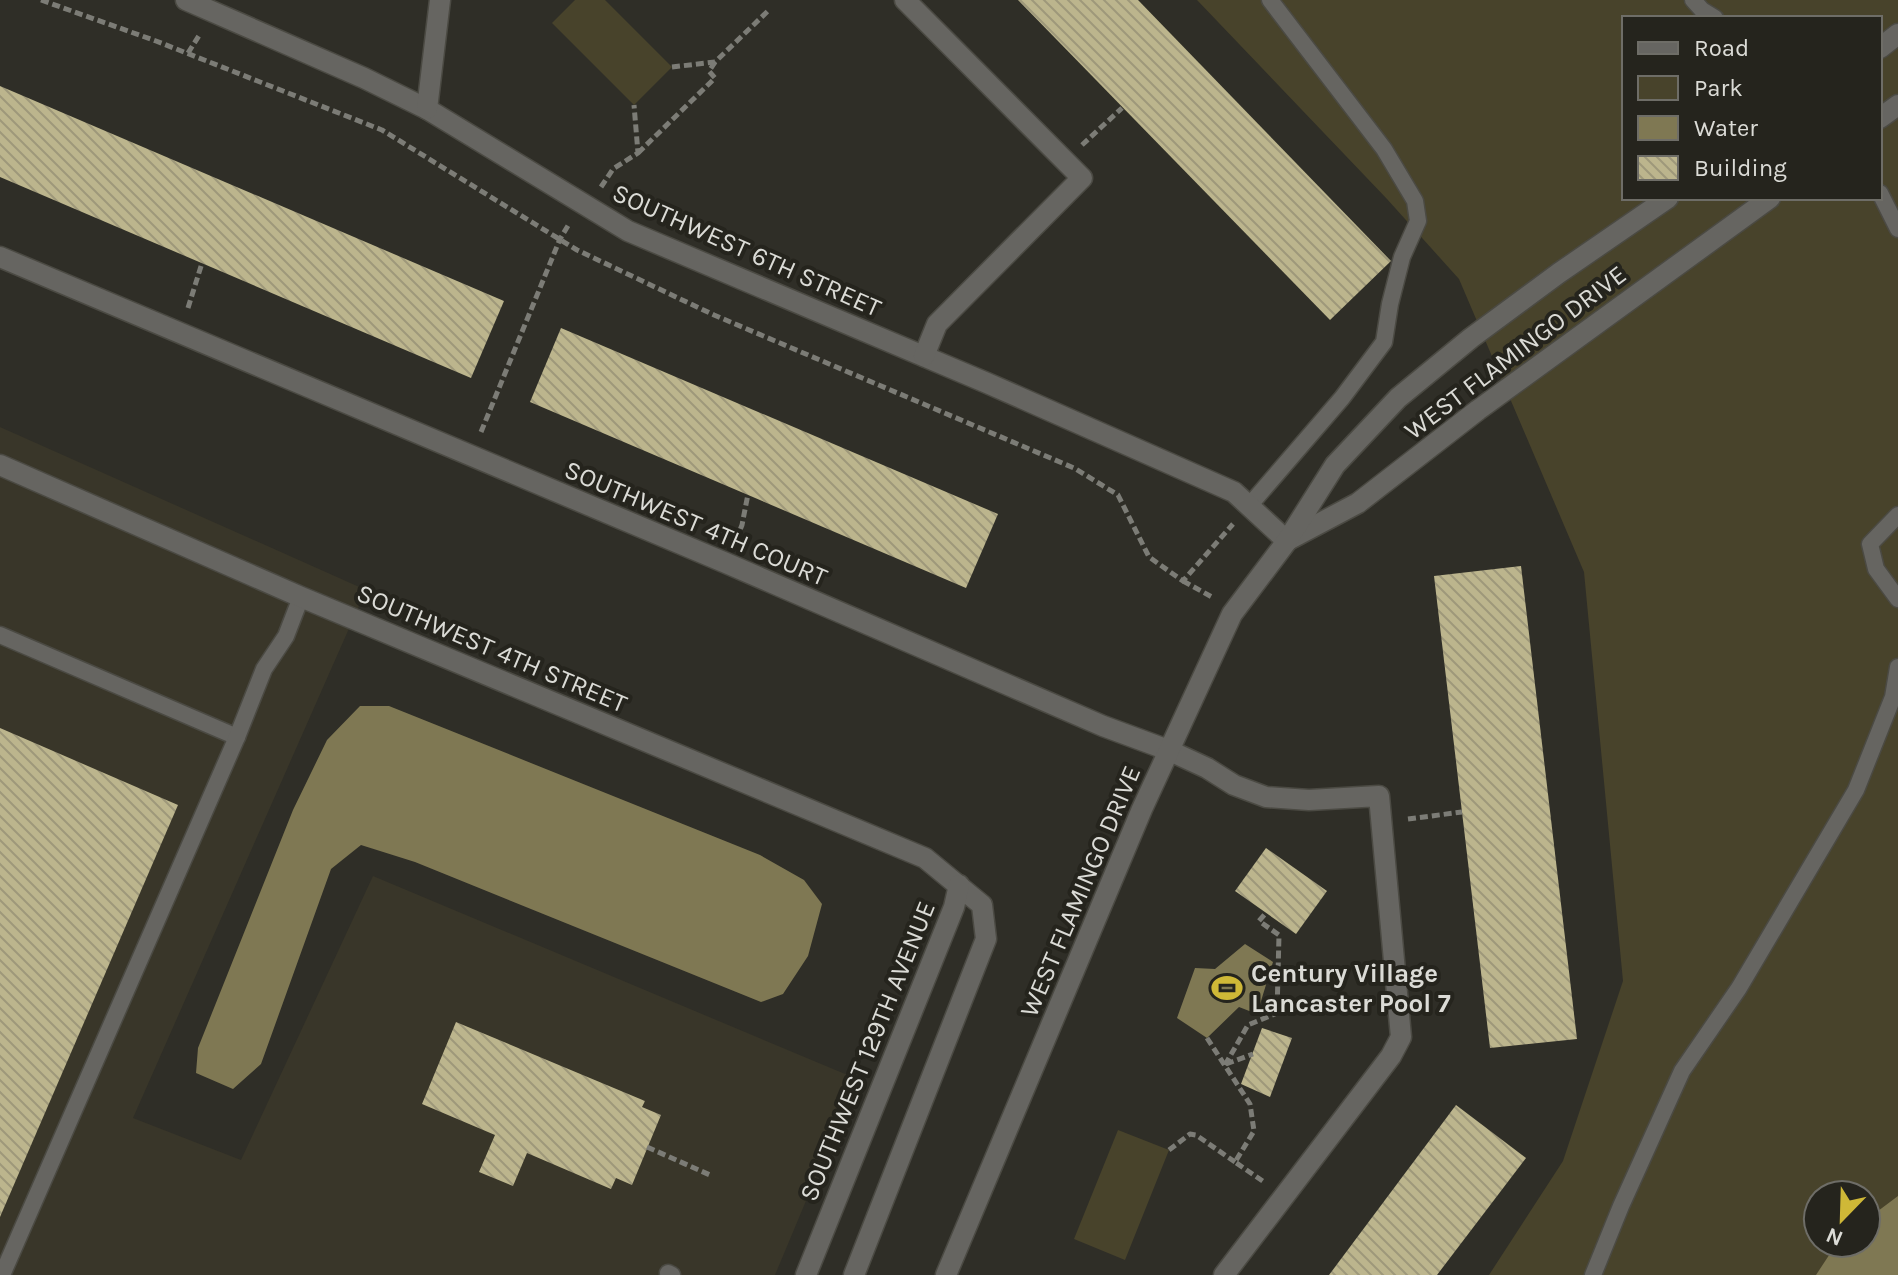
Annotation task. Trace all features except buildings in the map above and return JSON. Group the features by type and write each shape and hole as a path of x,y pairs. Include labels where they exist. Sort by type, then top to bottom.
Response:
{"street":[{"name":"SOUTHWEST 6TH STREET","path":"186,0 427,109 628,231 1234,492 1287,541"},
{"path":"427,109 440,0"},
{"path":"905,0 1082,178 937,324 924,356"},
{"path":"1882,46 1898,34"},
{"name":"WEST FLAMINGO DRIVE","path":"946,1275 1168,750 1227,621 1287,541 1335,465 1398,398 1522,301 1665,200"},
{"name":"WEST FLAMINGO DRIVE","path":"1287,541 1358,503 1478,410 1767,200"},
{"name":"SOUTHWEST 4TH COURT","path":"0,257 726,563 1103,726 1168,750 1234,785 1266,797 1309,800 1379,796 1381,822"},
{"name":"SOUTHWEST 4TH STREET","path":"0,465 301,597 925,858 959,885"},
{"path":"1224,1275 1391,1056 1401,1037 1381,822"},
{"name":"SOUTHWEST 129TH AVENUE","path":"806,1275 949,921 959,885 982,905 986,939 854,1275"}],"lane":[{"path":"1249,506 1342,398 1384,342 1402,257 1418,221 1415,201 1384,149 1270,0"},
{"path":"1693,0 1712,16"},
{"path":"1882,197 1898,229"},
{"path":"1898,515 1870,544 1876,569 1898,599"},
{"path":"2,1275 264,669 286,636 301,597"},
{"path":"0,635 237,737"},
{"path":"1593,1275 1682,1071 1739,988 1856,790 1893,697 1898,667"}],"path":[{"path":"41,0 156,41 382,130 577,250 714,315 1074,468 1118,495 1149,557 1216,599"},
{"path":"469,455 477,443 560,239 583,204 595,195 613,169 638,153 715,78 709,71 715,62 769,10"},
{"path":"672,67 715,62"},
{"path":"634,105 638,153"},
{"path":"1065,161 1122,108"},
{"path":"181,333 202,263"},
{"path":"726,563 742,525 748,494"},
{"path":"1183,581 1249,506"},
{"path":"1381,822 1462,812"},
{"path":"1225,1065 1248,1025 1277,1013 1279,935 1259,921 1266,913"},
{"path":"1207,1038 1250,1104 1254,1131 1235,1162"},
{"path":"1225,1065 1253,1054"},
{"path":"1169,1150 1190,1134 1196,1135 1284,1196"},
{"path":"647,1147 710,1175"}],"shaded area":[{"path":"0,427 366,590 133,1118 241,1160 373,876 857,1079 775,1275 0,1275"}],"green space":[{"path":"575,0 605,0 672,67 634,105 552,23"},
{"path":"1197,0 1898,0 1898,1275 1489,1275 1563,1161 1623,981 1584,572 1459,279"},
{"path":"1118,1130 1169,1150 1125,1260 1074,1239"}],"water":[{"path":"360,706 389,706 760,855 804,880 822,904 808,956 783,994 761,1002 415,862 361,845 331,869 261,1064 233,1089 196,1073 198,1048 293,810 327,740"},
{"name":"Century Village Lancaster Pool 7","path":"1245,944 1273,962 1257,1014 1239,1007 1207,1038 1177,1018 1195,968 1215,969"},
{"path":"1898,1196 1898,1275 1816,1275 1826,1259 1882,1259 1882,1208"}],"place":[{"name":"Century Village Lancaster Pool 7","path":"1227,988"}]}
